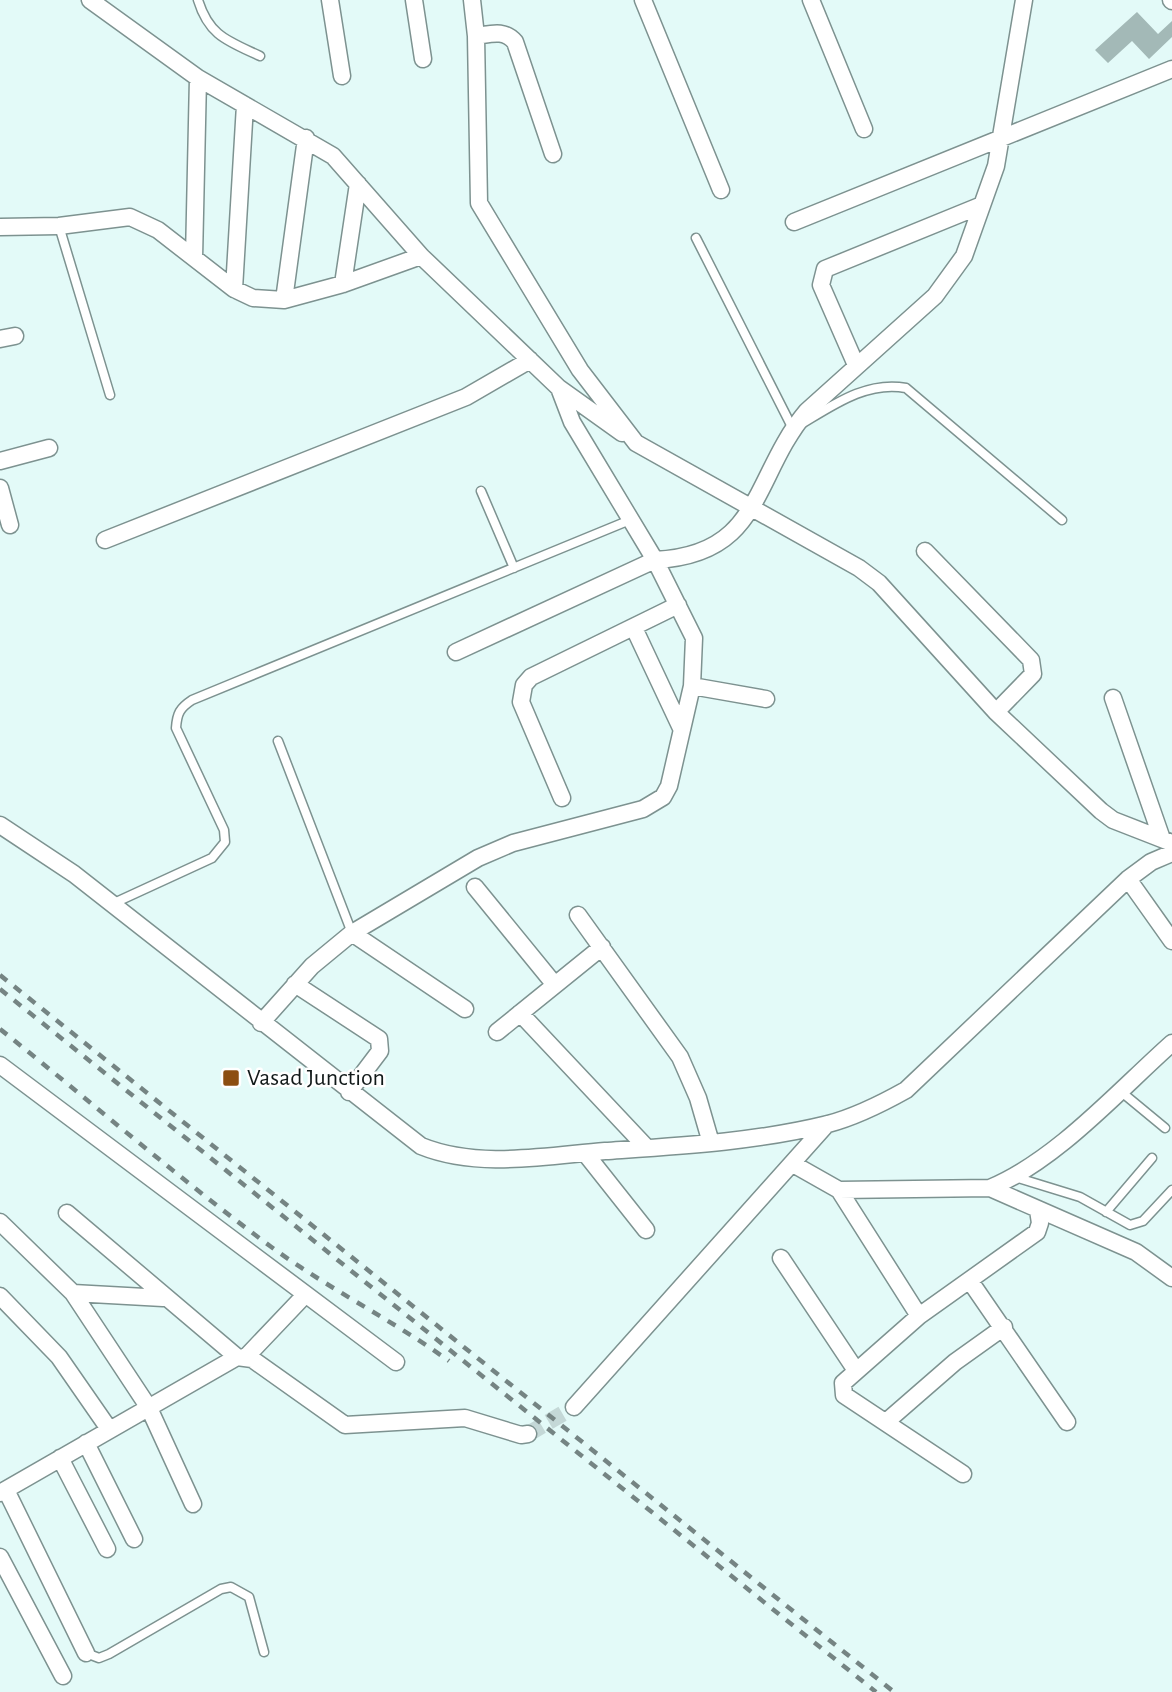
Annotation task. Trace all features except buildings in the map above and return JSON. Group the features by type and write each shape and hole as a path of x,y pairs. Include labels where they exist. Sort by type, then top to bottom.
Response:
{"street":[{"path":"90,0 198,78 333,156 421,257 559,388 636,443 859,569 879,583 996,712 1101,811 1113,820 1167,841"},
{"path":"330,0 342,76"},
{"path":"414,0 423,59"},
{"path":"472,0 476,36 479,203 580,370 636,443"},
{"path":"643,0 721,190"},
{"path":"811,0 864,129"},
{"path":"456,652 655,560 689,556 725,539 743,523 793,429 807,411 946,285 964,256 1003,136 1024,0"},
{"path":"476,36 500,32 509,35 515,42 553,154"},
{"path":"794,222 1172,69"},
{"path":"194,258 198,78"},
{"path":"234,289 245,104"},
{"path":"284,300 306,138"},
{"path":"343,284 358,184"},
{"path":"856,365 821,285 825,269 982,205"},
{"path":"0,227 59,226 130,217 158,230 234,289 253,298 284,300 343,284 421,257"},
{"path":"105,540 454,402 530,359"},
{"path":"261,1024 295,984 352,933 495,849 655,803 669,786 692,686 694,638 655,560 572,422 559,388"},
{"path":"0,461 49,448"},
{"path":"0,488 10,526"},
{"path":"925,551 1031,660 1033,674 996,712"},
{"path":"562,798 521,702 524,685 531,677 678,605"},
{"path":"634,628 681,728"},
{"path":"692,686 766,699"},
{"path":"1113,698 1167,841"},
{"path":"0,825 112,905 261,1024 421,1146 439,1153 505,1159 711,1143 827,1124 856,1115 906,1090 1128,879 1151,862 1172,853"},
{"path":"1128,879 1172,942"},
{"path":"475,887 555,985"},
{"path":"578,915 680,1057 695,1088 711,1143"},
{"path":"352,933 465,1009"},
{"path":"496,1032 602,947"},
{"path":"295,984 379,1039 380,1052 349,1092"},
{"path":"520,1013 647,1148"},
{"path":"990,1188 1015,1177 1172,1043"},
{"path":"0,1065 304,1296 396,1362"},
{"path":"575,1407 827,1124"},
{"path":"585,1153 646,1230"},
{"path":"793,1164 839,1190 919,1317"},
{"path":"839,1190 990,1188 1012,1195 1038,1210 1136,1252 1172,1278"},
{"path":"963,1474 844,1395 841,1390 843,1383 855,1370 919,1317 1037,1232 1040,1223 1038,1210"},
{"path":"67,1213 163,1298 241,1357 345,1425 465,1418 521,1435 528,1434"},
{"path":"0,1222 73,1293 149,1408 193,1504"},
{"path":"780,1258 855,1370"},
{"path":"970,1280 1067,1422"},
{"path":"73,1293 163,1298"},
{"path":"0,1296 60,1357 109,1429"},
{"path":"86,1653 3,1492 109,1429 241,1357 304,1296"},
{"path":"886,1422 955,1363 1004,1327"},
{"path":"86,1443 134,1539"},
{"path":"60,1458 107,1549"},
{"path":"0,1558 62,1676"}],"lane":[{"path":"198,0 209,26 218,36 260,56"},
{"path":"59,226 110,395"},
{"path":"696,238 793,429 856,393 892,385 906,388 1062,520"},
{"path":"481,491 514,568"},
{"path":"112,905 212,858 225,842 224,830 177,727 177,716 181,707 192,700 630,520"},
{"path":"278,741 352,933"},
{"path":"1119,1090 1165,1128"},
{"path":"1106,1212 1152,1158"},
{"path":"1015,1177 1080,1197 1123,1223 1137,1224 1172,1190"},
{"path":"86,1653 99,1658 109,1654 221,1588 232,1587 249,1597 264,1652"}],"tunnel":[{"path":"528,1434 574,1407"}],"railway":[{"path":"0,975 894,1692"},
{"path":"0,989 876,1692"},
{"path":"0,1029 167,1166 270,1246 449,1361"}],"place":[{"name":"Vasad Junction","path":"231,1078"}]}
